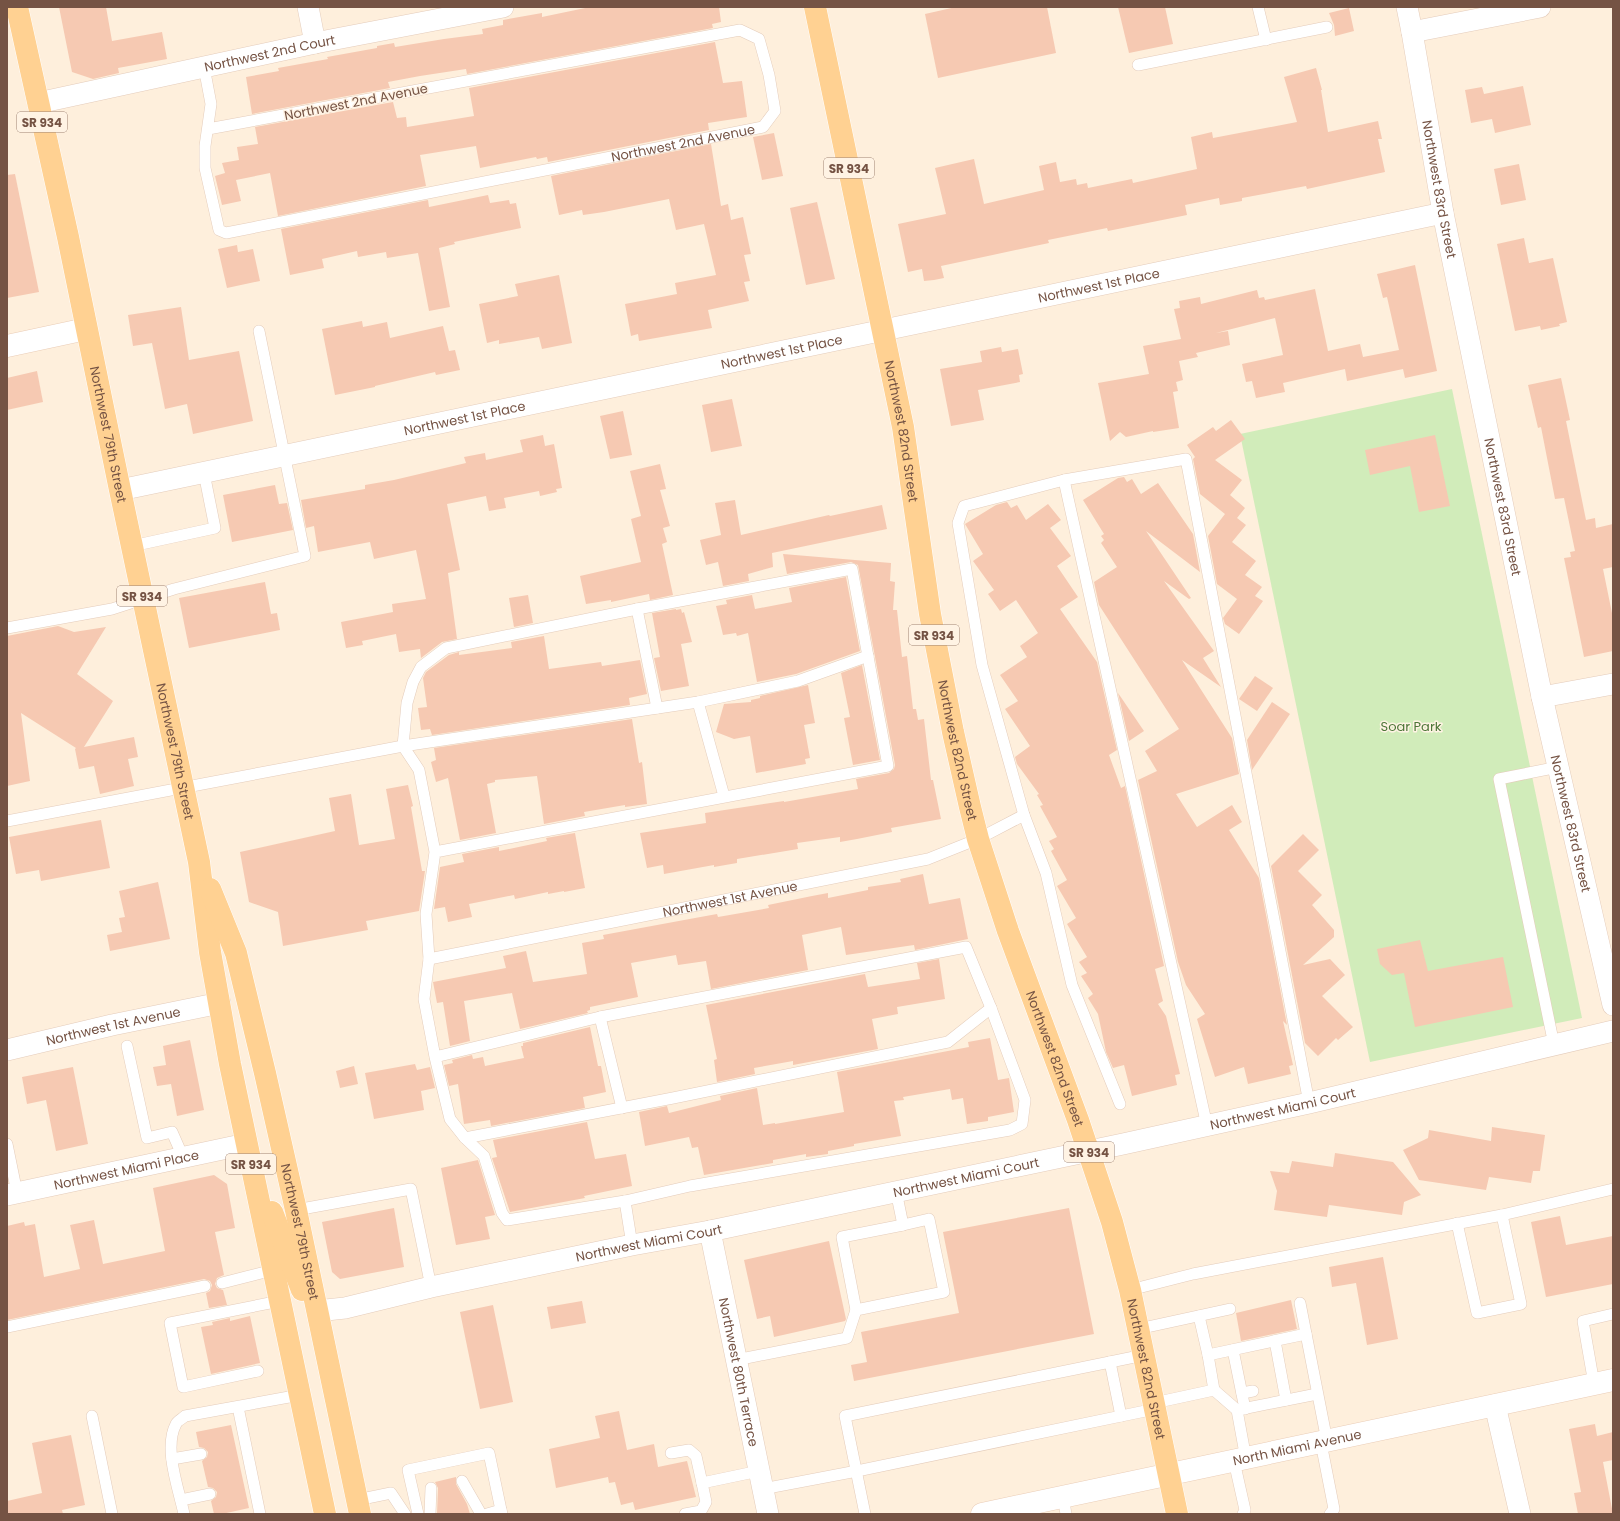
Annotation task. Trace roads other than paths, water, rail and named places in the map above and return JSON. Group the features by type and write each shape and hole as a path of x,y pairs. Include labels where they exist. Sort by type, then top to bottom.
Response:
{"main road":[{"name":"Northwest 82nd Street","path":"815,7 906,443 924,575 935,642 961,770 978,839 1008,931 1089,1151 1112,1222 1130,1290 1169,1475"},
{"name":"Northwest 79th Street","path":"15,17 38,103 66,230 199,862 210,952 246,1144 325,1514"},
{"path":"7,346 86,329"},
{"name":"Northwest 79th Street","path":"199,862 236,953 280,1134 358,1507"},
{"path":"246,1144 301,1288 306,1298 316,1309"},
{"name":"North Miami Avenue","path":"982,1514 1064,1506 1169,1475 1604,1382"},
{"name":"SR 934","path":"1169,1475 1177,1514"}],"street":[{"path":"308,7 316,43"},
{"name":"Northwest 2nd Court","path":"38,103 316,43 504,7"},
{"name":"Northwest 83rd Street","path":"1406,7 1412,32 1443,213 1542,697 1613,1005"},
{"path":"1412,32 1540,7"},
{"name":"Northwest 1st Place","path":"120,490 883,329 1443,213"},
{"path":"1542,697 1613,684"},
{"name":"Northwest 1st Avenue","path":"7,1050 112,1025 220,1003"},
{"name":"Northwest Miami Court","path":"316,1309 326,1310 345,1308 431,1286 632,1245 710,1231 1206,1126 1613,1031"},
{"name":"Northwest Miami Place","path":"12,1194 246,1144"},
{"name":"Northwest 80th Terrace","path":"710,1231 768,1514"},
{"path":"1495,1405 1520,1514"}],"lane":[{"path":"1258,7 1266,40"},
{"path":"1138,65 1327,27"},
{"name":"Northwest 2nd Avenue","path":"740,30 759,39 769,76 775,111 764,127 226,233 218,230 205,168 205,146 208,129 740,30"},
{"path":"204,67 211,104 208,129"},
{"path":"7,628 112,609 174,589 305,556 259,331"},
{"path":"1120,1104 1072,985 1046,873 1024,815 982,665 958,523 964,506 1064,480 1186,459 1309,1103"},
{"path":"132,546 215,528 204,473"},
{"path":"1064,480 1206,1126"},
{"path":"435,852 888,766 852,569 637,609 446,648 421,667 413,682 407,703 403,746 418,770 435,852 426,914 429,959 424,999 435,1057 450,1119 465,1138 484,1156 502,1213 507,1220 625,1201 690,1186 1010,1130 1022,1124 1025,1100 991,1008 966,947 600,1017 435,1057"},
{"path":"637,609 658,708"},
{"path":"7,821 403,746 698,702 798,681 868,656"},
{"path":"698,702 724,796"},
{"path":"1554,1045 1499,779 1558,767"},
{"name":"Northwest 1st Avenue","path":"429,959 928,859 978,839 1024,815"},
{"path":"465,1138 948,1042 991,1008"},
{"path":"600,1017 622,1108"},
{"path":"127,1046 147,1138 172,1132 183,1157"},
{"path":"7,1144 12,1194"},
{"path":"296,1210 411,1188 431,1286"},
{"path":"1130,1290 1193,1274 1502,1215 1613,1189"},
{"path":"896,1191 903,1225"},
{"path":"625,1201 632,1245"},
{"path":"1457,1223 1477,1313 1521,1304 1502,1215"},
{"path":"736,1360 847,1338 856,1310 842,1238 929,1219 944,1292 856,1310"},
{"path":"222,1283 274,1270"},
{"path":"7,1327 205,1286"},
{"path":"258,1371 183,1387 170,1323 280,1301"},
{"path":"1300,1302 1317,1394 1334,1508 1330,1514"},
{"path":"1138,1329 1230,1309"},
{"path":"1604,1382 1583,1321 1613,1314"},
{"path":"1199,1316 1214,1390 1241,1410 1317,1394"},
{"path":"1208,1355 1238,1356 1273,1348 1306,1334"},
{"path":"1273,1348 1279,1386 1286,1400"},
{"path":"865,1514 845,1416 1144,1355"},
{"path":"1238,1356 1245,1376 1248,1392 1241,1410 1240,1460 1245,1510 1243,1514"},
{"path":"1110,1362 1121,1416"},
{"path":"702,1483 760,1480 857,1471 1121,1416 1214,1390"},
{"path":"184,1514 172,1459 172,1437 176,1423 185,1416 300,1395"},
{"path":"238,1407 240,1445 249,1487 260,1514"},
{"path":"92,1416 112,1514"},
{"path":"671,1453 689,1450 696,1456 706,1502 701,1511 685,1514"},
{"path":"418,1514 408,1470 489,1453 502,1512 487,1514"},
{"path":"172,1459 201,1454"},
{"path":"462,1480 481,1514"},
{"path":"431,1488 433,1511"},
{"path":"358,1507 391,1493 405,1514"},
{"path":"181,1500 210,1494"},
{"path":"466,1497 481,1514"}],"park label":[{"name":"Soar Park","path":"1411,726"}]}
